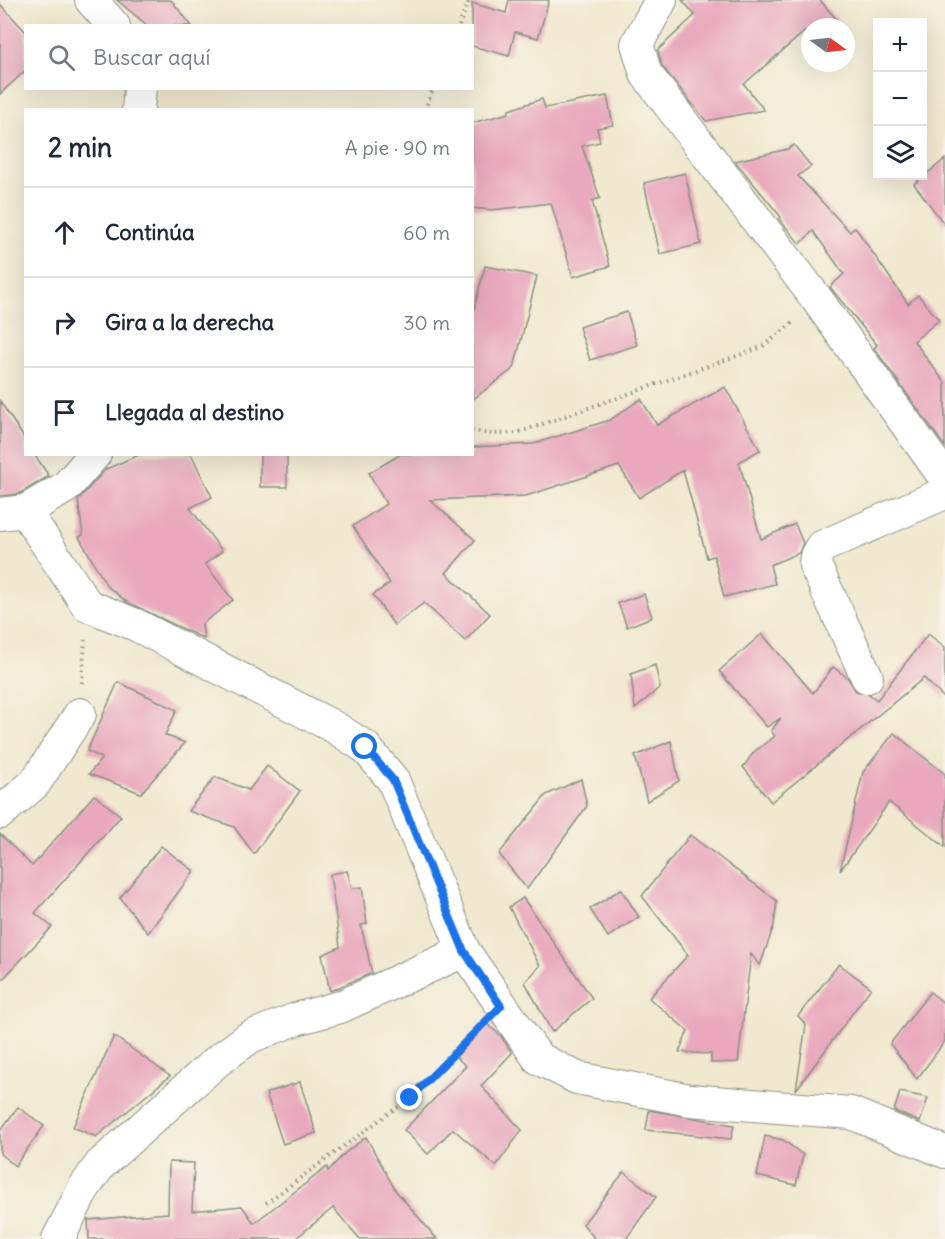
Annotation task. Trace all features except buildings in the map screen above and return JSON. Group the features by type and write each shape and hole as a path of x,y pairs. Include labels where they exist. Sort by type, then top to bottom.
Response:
{"street":[{"path":"91,0 112,24"},
{"path":"662,0 637,44 646,74 816,298 945,478"},
{"path":"138,108 140,90"},
{"path":"93,456 66,487 12,513 87,605 136,625 334,727 365,747 393,780 464,951 538,1058 577,1078 690,1100 851,1113 945,1152"},
{"path":"867,677 815,565 816,555 821,547 945,493"},
{"path":"0,813 35,783 80,714"},
{"path":"58,1239 84,1188 100,1165 216,1062 250,1037 339,1007 464,951"}],"path":[{"path":"460,24 469,0"},
{"path":"426,108 432,90"},
{"path":"474,431 492,434 517,433 762,347 789,327 816,298"},
{"path":"80,714 87,605"},
{"path":"266,1203 410,1098 501,1006"}],"route":[{"path":"365,747 393,780 464,951 501,1006 410,1098"}]}
